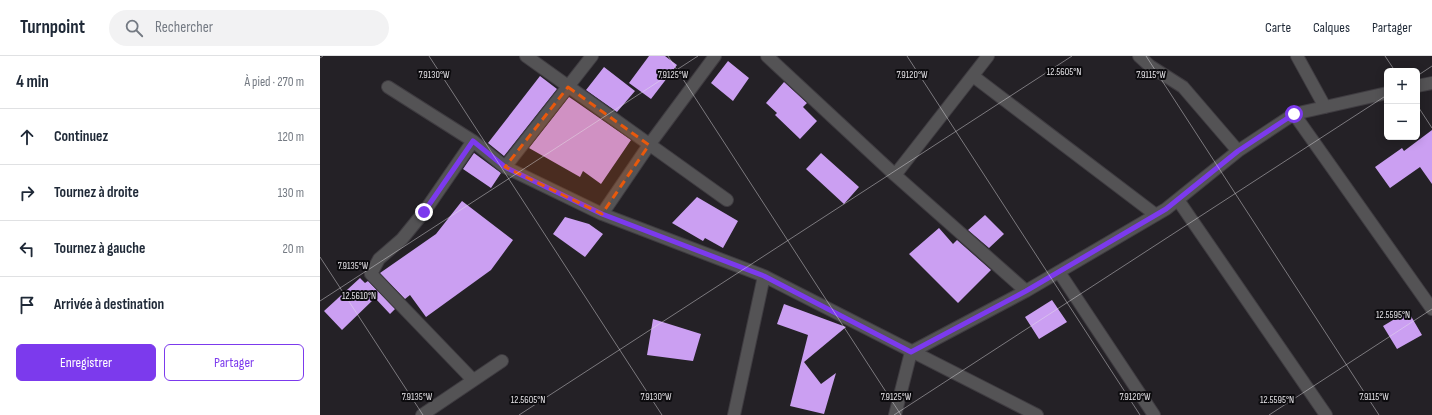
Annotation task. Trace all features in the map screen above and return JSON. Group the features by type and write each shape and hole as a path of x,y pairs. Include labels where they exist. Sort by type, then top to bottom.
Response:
{"street":[{"path":"526,56 648,145 727,200"},
{"path":"505,167 592,56"},
{"path":"602,214 648,145 715,56"},
{"path":"767,56 895,175 1026,291"},
{"path":"895,175 988,56"},
{"path":"1139,56 1150,66 1183,87 1238,151"},
{"path":"1297,56 1325,107"},
{"path":"973,76 1156,214"},
{"path":"1420,85 1432,83"},
{"path":"388,87 473,141 505,167 602,214 764,276 1037,415"},
{"path":"895,415 911,352 1026,291 1166,209 1238,151 1294,114 1384,94"},
{"path":"1294,114 1432,310"},
{"path":"472,380 371,274 379,259 402,239 424,212 473,141"},
{"path":"1178,200 1326,415"},
{"path":"1059,272 1154,415"},
{"path":"734,415 764,276"},
{"path":"422,415 502,361"}],"highlighted area":[{"path":"568,87 649,145 602,214 505,167"}],"building":[{"path":"649,56 665,56 677,65 651,99 629,83"},
{"path":"728,61 749,78 733,101 711,83"},
{"path":"604,67 635,91 617,112 586,90"},
{"path":"540,76 557,89 504,156 488,143"},
{"path":"784,82 807,103 803,107 817,121 800,139 775,115 777,113 766,103"},
{"path":"569,97 631,140 601,184 583,171 580,177 529,148"},
{"path":"1432,130 1432,184 1420,167 1390,188 1375,167 1402,148 1404,151"},
{"path":"474,153 501,173 491,188 463,169"},
{"path":"821,153 859,187 844,204 806,169"},
{"path":"697,197 738,221 723,248 705,238 703,241 672,223"},
{"path":"462,201 513,240 491,270 426,317 410,295 405,299 380,273 436,234"},
{"path":"985,215 1004,234 989,248 968,230"},
{"path":"565,217 589,224 603,234 585,257 553,234"},
{"path":"939,228 953,244 957,240 991,270 958,303 909,254"},
{"path":"360,278 365,283 368,281 395,309 390,314 375,298 342,330 324,311"},
{"path":"1052,300 1067,322 1039,339 1025,317"},
{"path":"784,304 846,327 804,362 821,384 836,373 824,414 790,406 808,335 777,324"},
{"path":"1408,311 1422,335 1397,349 1383,326"},
{"path":"653,319 701,334 693,361 647,355"}],"route":[{"path":"424,212 473,141 505,167 602,214 764,276 911,352 1026,291 1166,209 1238,151 1294,114"}]}
